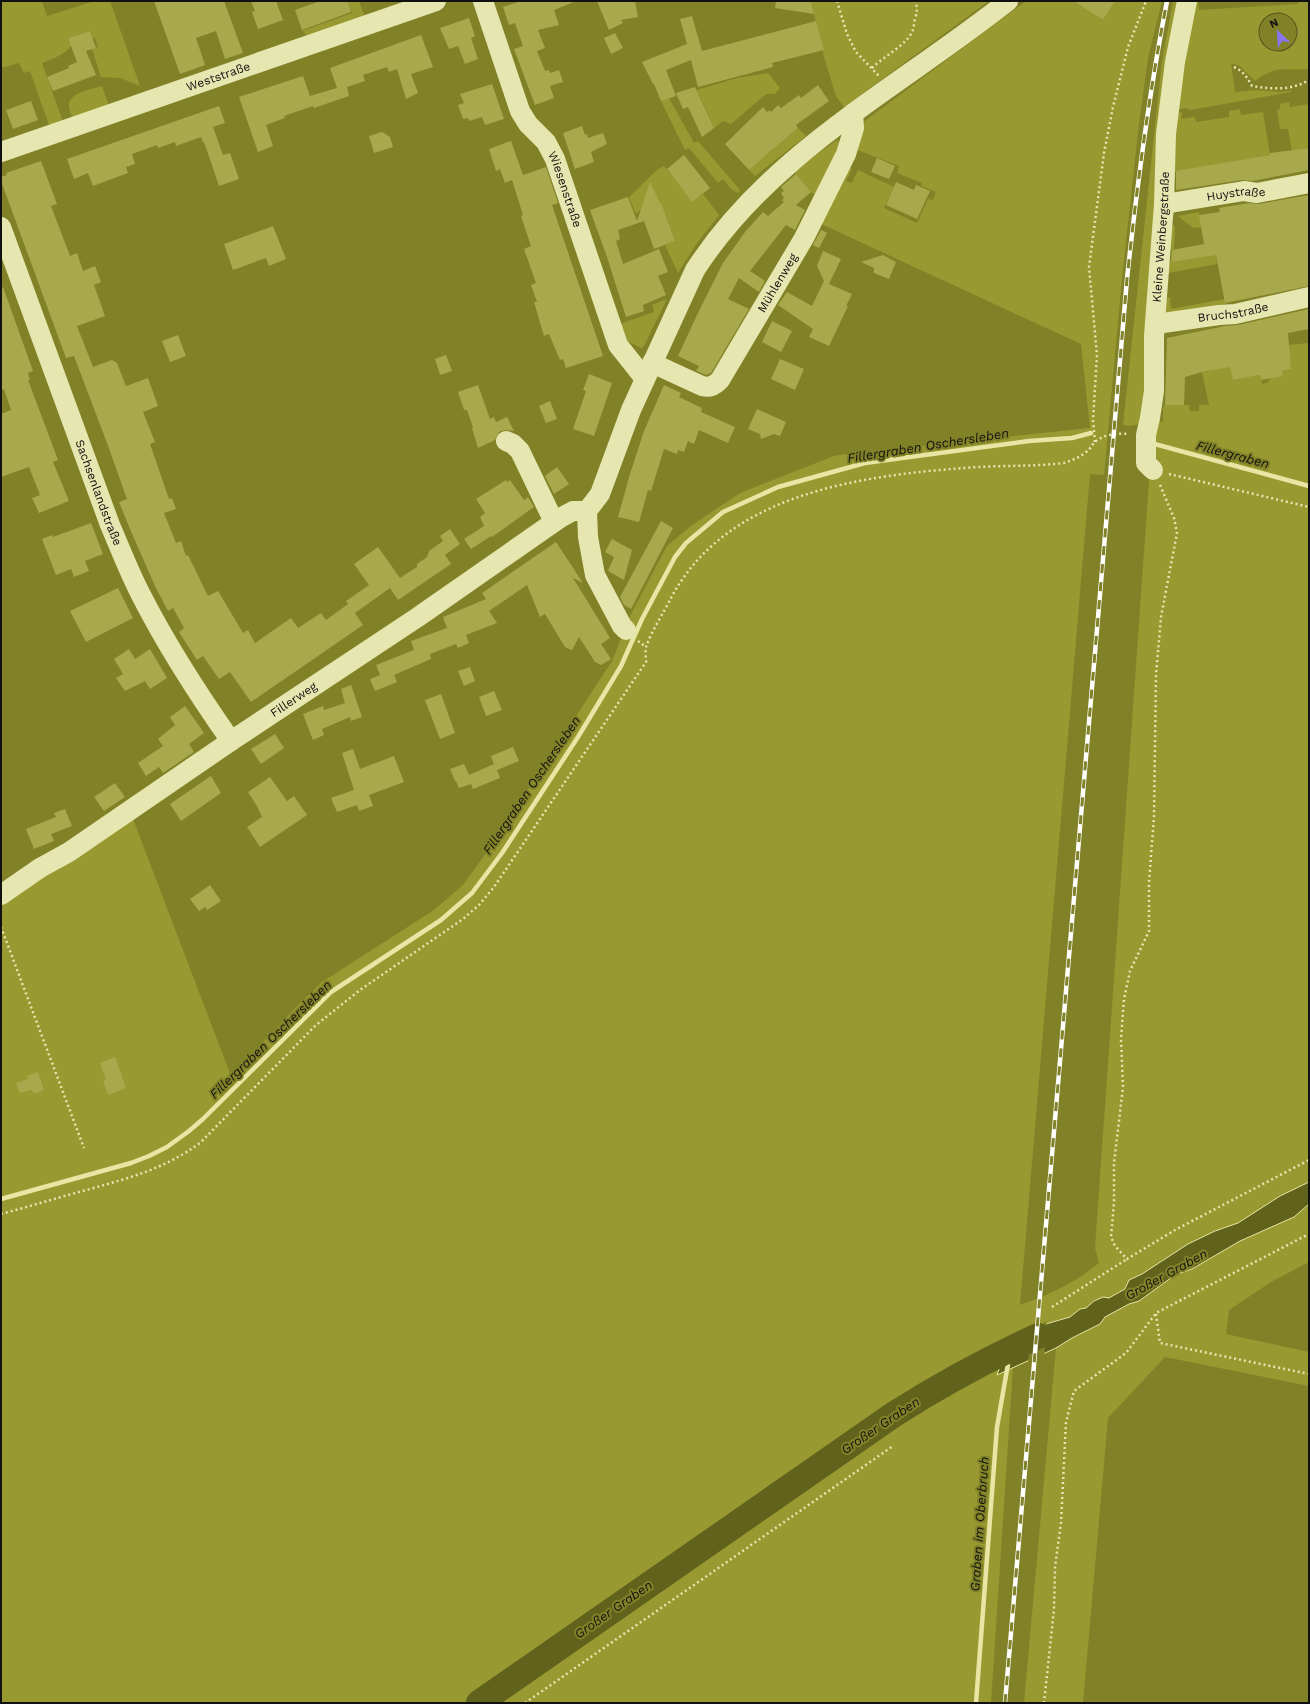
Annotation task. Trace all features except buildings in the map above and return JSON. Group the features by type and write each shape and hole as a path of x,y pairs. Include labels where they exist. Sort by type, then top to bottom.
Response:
{"street":[{"name":"Weststraße","path":"1,152 436,1"},
{"name":"Wiesenstraße","path":"483,1 520,111 528,124 546,142 555,159 618,345 649,371"},
{"path":"632,635 622,626 595,575 588,537 587,511 600,494 631,410 695,270 707,251 730,221 757,192 788,164 888,87 1008,1"},
{"name":"Kleine Weinbergstraße","path":"1153,470 1146,463 1146,435 1154,391 1154,336 1164,204 1166,134 1175,62 1187,1"},
{"name":"Mühlenweg","path":"649,371 708,388 714,386 720,380 804,238 846,154 854,128 853,113"},
{"name":"Huystraße","path":"1164,204 1244,191 1257,193 1309,183"},
{"name":"Sachsenlandstraße","path":"1,227 107,517 125,561 140,594 172,652 231,741"},
{"name":"Bruchstraße","path":"1156,324 1218,314 1235,314 1309,297"},
{"path":"506,441 513,444 520,451 554,522"},
{"name":"Fillerweg","path":"1,895 40,868 69,852 231,741 418,617 554,522 574,511 587,511"}],"path":[{"path":"837,1 846,34 856,52 888,87"},
{"path":"872,68 912,33 918,6 915,1"},
{"path":"1094,442 1093,420 1098,354 1088,267 1104,153 1113,106 1128,47 1146,1"},
{"path":"1234,67 1240,70 1248,78 1252,86 1284,89 1309,80"},
{"path":"1,1214 136,1175 165,1165 182,1155 200,1142 316,1025 339,1005 463,919 479,905 494,887 646,662 646,647 680,580 690,567 716,543 739,526 770,508 809,493 833,486 891,475 964,467 1064,463 1079,458 1088,451 1094,442 1104,436 1121,433 1146,435"},
{"path":"1153,470 1309,507"},
{"path":"1127,1259 1115,1246 1111,1236 1114,1203 1114,1163 1123,1087 1121,1039 1124,999 1130,971 1149,931 1154,809 1156,675 1161,617 1177,534 1174,518 1153,470"},
{"path":"632,635 646,647"},
{"path":"1,927 84,1148"},
{"path":"1052,1307 1174,1230 1309,1160"},
{"path":"1044,1703 1054,1609 1055,1567 1060,1523 1066,1422 1074,1391 1126,1353 1156,1313 1309,1234"},
{"path":"1156,1313 1160,1343 1309,1374"},
{"path":"525,1703 893,1446"}],"shaded area":[{"path":"1,1 42,1 47,16 95,1 110,1 140,86 120,78 101,77 92,49 98,47 95,38 92,38 90,31 68,38 71,46 65,52 42,63 64,125 50,128 30,71 24,73 19,63 1,68"},
{"path":"348,1 359,1 365,17 309,37 302,31 352,13"},
{"path":"811,1 989,1 844,107 836,96 824,57"},
{"path":"1026,1 1073,1 1103,20 1115,1 1162,1 1148,58 1138,132 1122,278 1104,475 1090,474 1020,1305 1061,1288 1099,1263 1095,1248 1152,436 1156,422 1163,422 1163,408 1165,405 1189,405 1190,411 1199,411 1199,405 1209,405 1202,372 1214,370 1227,348 1233,380 1260,375 1262,384 1269,382 1269,379 1282,371 1291,369 1288,345 1309,343 1309,1182 1280,1196 1238,1223 1215,1231 1188,1244 1142,1274 1129,1280 1125,1289 1109,1298 1094,1300 1086,1309 1080,1309 1070,1317 1025,1330 998,1374 1013,1367 991,1703 1,1703 1,902 27,885 57,870 133,819 231,1076 299,1004 322,982 434,910 463,885 491,846 612,661 631,614 667,546 692,525 740,493 834,456 858,452 1090,428 1081,344 817,222 846,164 852,169 846,181 852,183 858,170 894,187 884,208 917,223 928,199 933,200 936,192 921,186 922,183 897,173 899,166 855,149 862,123"},
{"path":"1173,1 1183,1 1144,423 1130,426 1123,425 1162,61"},
{"path":"1193,1 1198,1 1199,10 1298,4 1298,1 1309,1 1309,69 1276,70 1255,81 1240,66 1231,63 1235,92 1257,90 1291,92 1190,110 1187,108 1175,110"},
{"path":"768,73 780,88 775,94 766,94 731,124 723,121 714,128 697,90 737,78"},
{"path":"102,86 110,109 74,122 69,108 71,99 78,94"},
{"path":"669,98 694,143 698,141 740,190 738,193 731,189 723,179 718,183 689,148 685,150 661,101"},
{"path":"1289,102 1290,107 1309,104 1309,148 1292,151 1288,129 1280,129 1277,110 1280,109 1280,104"},
{"path":"1240,109 1241,115 1263,112 1270,155 1175,172 1173,191 1172,114 1182,112 1181,119 1195,117 1196,122 1229,117 1229,111"},
{"path":"798,128 806,136 755,176 749,170"},
{"path":"837,140 844,146 819,198 811,192 793,171"},
{"path":"664,166 692,201 703,194 719,215 697,243 678,273 665,245 675,241 661,202 640,210 636,214 629,197 658,169"},
{"path":"1199,212 1202,227 1193,228 1178,216"},
{"path":"1171,223 1175,227 1174,249 1169,250"},
{"path":"1216,254 1217,264 1168,273 1168,262"},
{"path":"1170,297 1171,309 1225,299 1226,304 1170,315 1165,311 1166,298"},
{"path":"667,299 644,346 641,348 627,341 620,324 654,312 652,305"},
{"path":"1309,1204 1309,1262 1271,1282 1229,1310 1226,1334 1309,1352 1309,1386 1165,1357 1108,1418 1083,1703 1024,1703 1056,1348 1100,1324 1105,1317 1129,1304 1139,1301 1175,1275 1192,1269 1240,1241 1294,1217"}],"water":[{"path":"1309,1182 1309,1204 1294,1217 1240,1241 1192,1269 1175,1275 1139,1301 1129,1304 1105,1317 1100,1324 1056,1348 997,1375 1011,1337 1025,1330 1070,1317 1080,1309 1086,1308 1094,1301 1103,1297 1109,1298 1125,1289 1129,1280 1142,1274 1188,1244 1215,1231 1238,1223 1280,1196"}],"pier":[{"path":"1047,1322 1044,1356 1028,1362 1032,1326"}],"waterway":[{"name":"Fillergraben Oschersleben","path":"1,1199 131,1163 167,1147 203,1119 331,992 441,920 472,893 502,853 578,737 621,666 642,619 675,557 686,543 723,512 778,487 865,463 1029,441 1072,438 1091,433"},
{"name":"Fillergraben","path":"1151,443 1309,486"},
{"name":"Großer Graben","path":"479,1703 893,1415 964,1373 1038,1336"},
{"name":"Graben im Oberbruch","path":"976,1703 997,1427 1008,1364"}],"railway":[{"path":"1005,1703 1127,279 1144,139 1167,1"}]}
